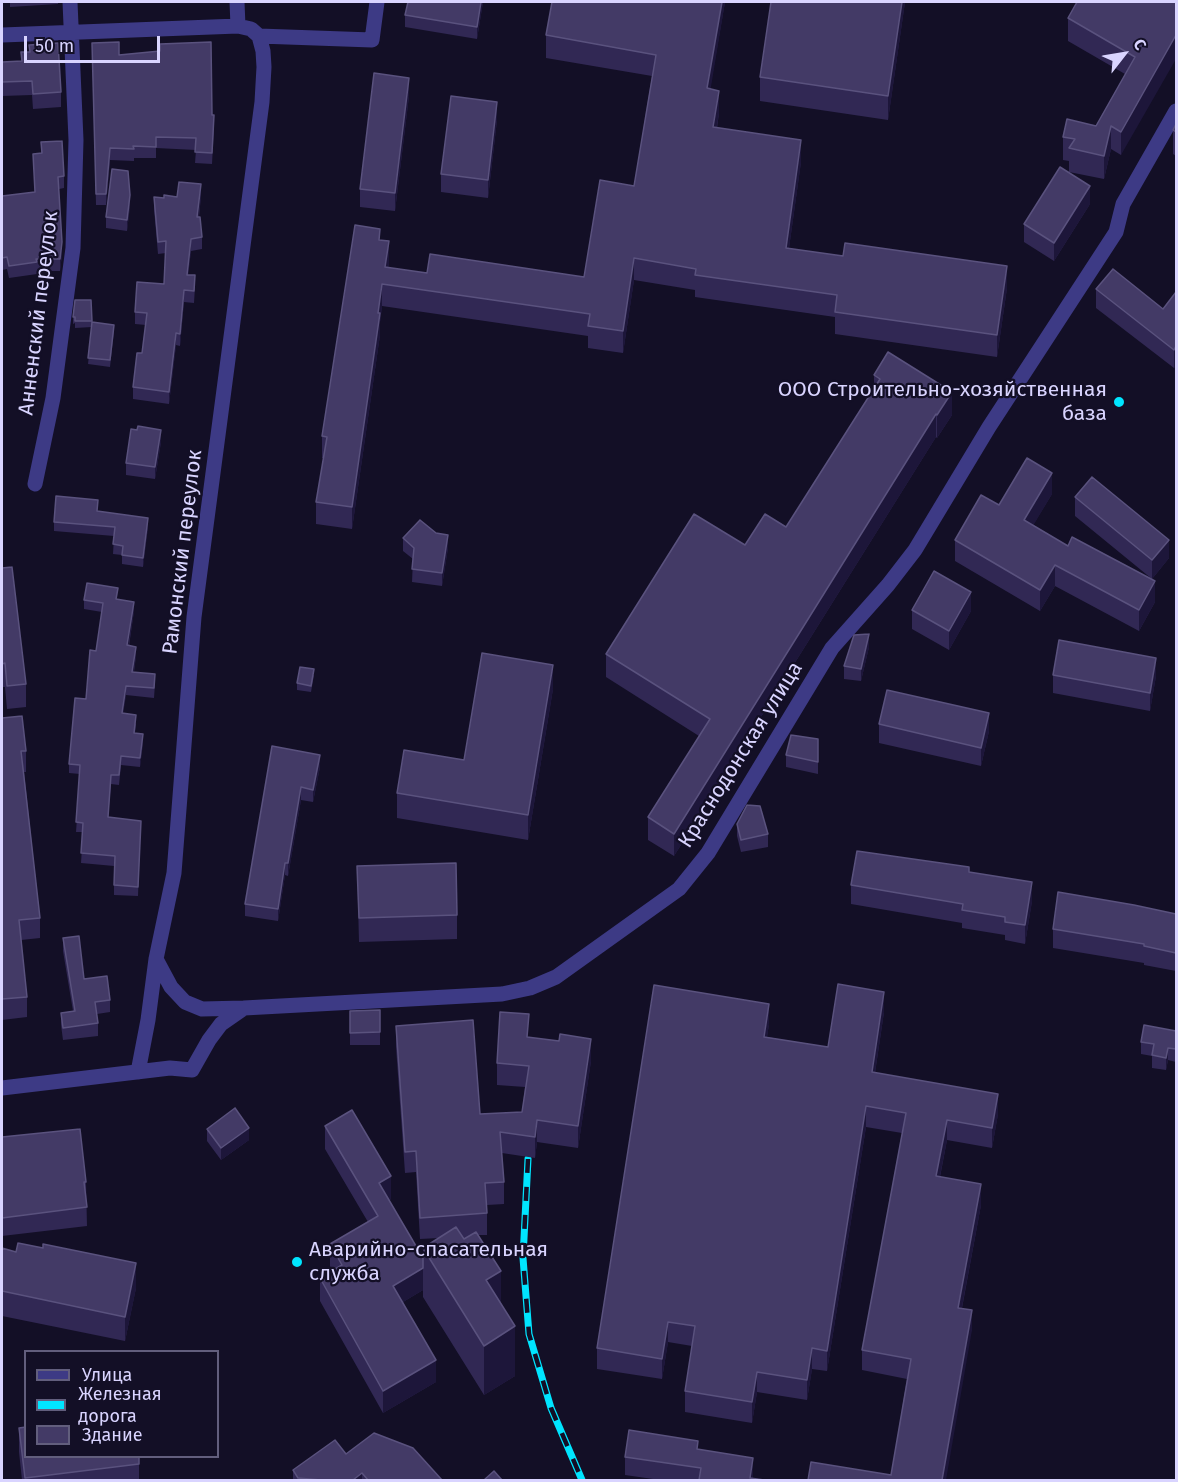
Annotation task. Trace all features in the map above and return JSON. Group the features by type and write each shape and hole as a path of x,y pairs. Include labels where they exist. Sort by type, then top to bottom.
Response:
{"street":[{"name":"Анненский переулок","path":"34,484 53,398 73,248 76,140 70,2"},
{"path":"237,2 238,26"},
{"path":"2,35 238,26 251,29 259,36 372,40 377,2"},
{"name":"Рамонский переулок","path":"138,1072 156,960 174,873 194,617 262,102 264,59 259,36"},
{"name":"Краснодонская улица","path":"156,960 171,987 185,1002 202,1010 502,994 530,988 556,977 679,888 708,853 832,648 888,585 915,550 988,427 1116,232 1123,204 1176,111"},
{"path":"2,1088 170,1068 192,1070 208,1040 221,1024 244,1008"}],"building":[{"path":"408,2 481,2 477,27 405,15"},
{"path":"552,2 722,2 707,88 719,91 713,127 801,140 786,248 843,256 845,243 1007,266 997,335 835,312 837,295 695,275 696,269 634,258 623,331 588,326 590,314 382,284 378,313 380,313 352,507 316,502 327,437 322,436 355,225 380,229 379,240 389,241 385,267 427,273 430,254 584,277 600,180 634,186 656,55 546,35"},
{"path":"771,2 902,2 888,96 760,77"},
{"path":"1077,2 1176,2 1176,35 1121,132 1111,126 1104,156 1069,148 1075,139 1063,137 1067,119 1096,126 1135,57 1068,18"},
{"path":"119,42 119,55 160,51 160,44 211,42 212,115 214,115 212,153 195,152 196,138 156,137 156,147 110,148 106,194 96,194 92,43"},
{"path":"58,43 61,92 33,94 32,81 2,82 2,62 22,61 21,52 30,52 29,45"},
{"path":"374,73 409,78 395,193 360,189"},
{"path":"451,96 497,102 488,180 441,174"},
{"path":"62,141 64,176 58,177 62,242 60,259 36,259 37,262 9,266 7,257 2,258 2,196 35,192 33,154 42,153 41,142"},
{"path":"1060,167 1090,186 1054,243 1024,224"},
{"path":"112,169 128,171 130,195 127,220 106,217"},
{"path":"179,182 201,184 197,217 200,217 202,237 191,239 187,275 195,275 194,291 184,290 180,334 176,333 169,392 133,387 137,353 142,353 147,313 135,312 137,282 164,284 166,241 158,242 154,197 164,198 164,195 177,197"},
{"path":"1113,269 1163,309 1176,292 1176,346 1174,350 1096,289"},
{"path":"75,300 91,300 92,321 75,321 73,317"},
{"path":"92,322 114,325 110,360 88,358"},
{"path":"888,352 952,392 936,414 674,834 648,817 710,719 606,654 694,514 745,545 765,514 786,527 880,379 874,375"},
{"path":"138,426 161,430 155,467 126,463 131,429 137,430"},
{"path":"1027,458 1052,473 1024,520 1068,546 1072,537 1155,581 1139,610 1055,565 1040,590 955,540 981,495 999,505"},
{"path":"1092,477 1169,540 1152,560 1075,497"},
{"path":"56,496 98,500 97,511 148,518 143,558 122,555 123,546 113,544 115,527 54,522"},
{"path":"420,520 436,533 448,535 442,573 412,569 414,548 403,538"},
{"path":"12,567 26,684 7,686 5,663 2,664 2,568"},
{"path":"934,571 971,592 949,631 912,610"},
{"path":"87,583 118,588 116,599 134,602 127,645 136,647 132,672 155,674 154,688 126,686 122,713 136,715 134,733 143,734 140,758 121,756 119,775 111,775 108,817 141,821 138,887 114,885 115,856 81,853 83,823 76,822 80,765 69,764 75,698 86,699 90,650 96,651 103,603 84,600"},
{"path":"869,634 861,669 844,666 854,635"},
{"path":"1059,640 1156,658 1150,693 1053,675"},
{"path":"482,653 553,665 528,815 397,793 404,750 464,760"},
{"path":"300,667 314,669 311,686 297,683"},
{"path":"887,690 989,713 981,748 879,724"},
{"path":"22,716 26,751 21,751 40,918 19,920 27,997 2,999 2,718"},
{"path":"791,735 818,739 818,762 786,755"},
{"path":"272,746 320,755 313,790 301,787 278,909 245,904"},
{"path":"747,805 760,806 768,834 741,840 737,824"},
{"path":"857,851 969,867 969,872 1032,882 1025,925 1005,922 1005,917 962,910 963,904 851,885"},
{"path":"456,863 457,915 359,918 357,866"},
{"path":"1058,892 1176,914 1176,953 1144,946 1144,944 1053,929"},
{"path":"79,936 84,979 107,976 110,1000 95,1002 98,1023 63,1028 61,1013 75,1011 63,938"},
{"path":"838,984 884,992 872,1072 998,1094 992,1128 947,1120 936,1176 981,1184 958,1308 972,1310 942,1480 808,1480 811,1462 891,1475 911,1359 862,1350 906,1113 866,1106 827,1351 812,1348 807,1380 757,1372 752,1402 685,1391 695,1326 668,1322 662,1359 597,1348 654,985 769,1004 764,1037 828,1047"},
{"path":"380,1010 380,1032 350,1033 350,1011"},
{"path":"500,1012 529,1014 527,1037 559,1041 560,1034 591,1039 578,1126 537,1120 535,1137 500,1132 504,1182 485,1183 487,1213 420,1218 416,1151 405,1152 396,1026 473,1020 480,1114 522,1112 529,1066 497,1063"},
{"path":"1144,1025 1176,1031 1176,1049 1168,1048 1166,1058 1152,1055 1154,1044 1141,1042"},
{"path":"235,1108 249,1128 221,1148 207,1129"},
{"path":"352,1110 391,1176 379,1183 423,1258 423,1268 393,1286 436,1360 383,1391 320,1278 342,1265 330,1244 378,1216 325,1126"},
{"path":"80,1129 87,1207 2,1218 2,1137"},
{"path":"456,1227 464,1239 476,1232 501,1271 486,1280 515,1326 484,1346 423,1248"},
{"path":"18,1243 43,1248 43,1244 136,1263 125,1317 2,1291 2,1248 16,1252"},
{"path":"24,1427 24,1458 139,1458 139,1464 25,1478 19,1428"},
{"path":"629,1430 698,1441 697,1449 753,1458 750,1478 764,1480 699,1480 701,1468 625,1457"},
{"path":"374,1433 413,1448 442,1480 368,1480 362,1473 353,1480 321,1480 298,1478 293,1470 335,1440 346,1454"},
{"path":"494,1471 502,1480 484,1480"}],"railway":[{"path":"528,1159 523,1258 529,1334 551,1408 582,1480"}],"place":[{"name":"ООО Строительно-хозяйственная база","path":"1119,402"},
{"name":"Аварийно-спасательная служба","path":"297,1262"}]}
